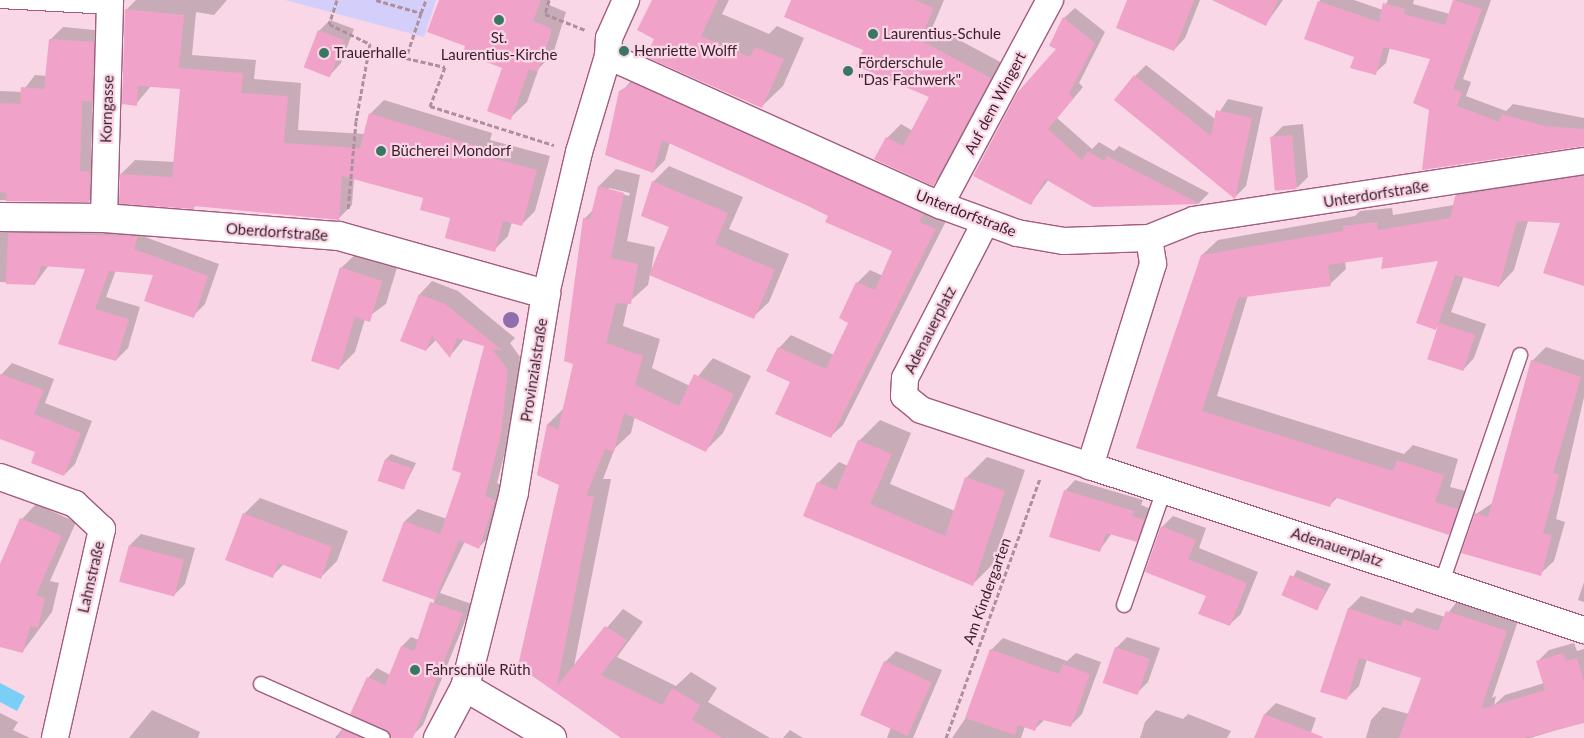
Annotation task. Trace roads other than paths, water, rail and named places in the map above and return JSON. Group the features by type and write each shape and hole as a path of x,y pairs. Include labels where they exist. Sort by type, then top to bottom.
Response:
{"street":[{"name":"Provinzialstraße","path":"438,738 465,687 514,492 546,294 579,152 608,56 609,38 626,0"},
{"name":"Auf dem Wingert","path":"940,205 1050,0"},
{"name":"Korngasse","path":"104,218 110,3"},
{"name":"Unterdorfstraße","path":"608,56 940,205 985,223 1064,241 1149,238 1194,220 1584,161"},
{"name":"Oberdorfstraße","path":"0,217 104,218 339,236 546,294"},
{"name":"Adenauerplatz","path":"985,223 905,378 904,396 922,410 1584,630"},
{"path":"1090,466 1153,264 1149,238"},
{"name":"Lahnstraße","path":"0,477 75,504 102,529 55,738"},
{"path":"465,687 552,738"}],"lane":[{"path":"0,1 110,3"},
{"path":"1442,582 1520,355"},
{"path":"1124,605 1164,490"},
{"path":"261,684 382,738"}],"water":[{"path":"0,683 25,696 17,711 0,702"}],"place":[{"name":"St. Laurentius-Kirche","path":"499,20"},
{"name":"Laurentius-Schule","path":"873,34"},
{"name":"Henriette Wolff","path":"624,51"},
{"name":"Trauerhalle","path":"324,53"},
{"name":"Förderschule \"Das Fachwerk\"","path":"848,71"},
{"name":"Bücherei Mondorf","path":"381,151"},
{"name":"Fahrschüle Rüth","path":"415,670"}]}
